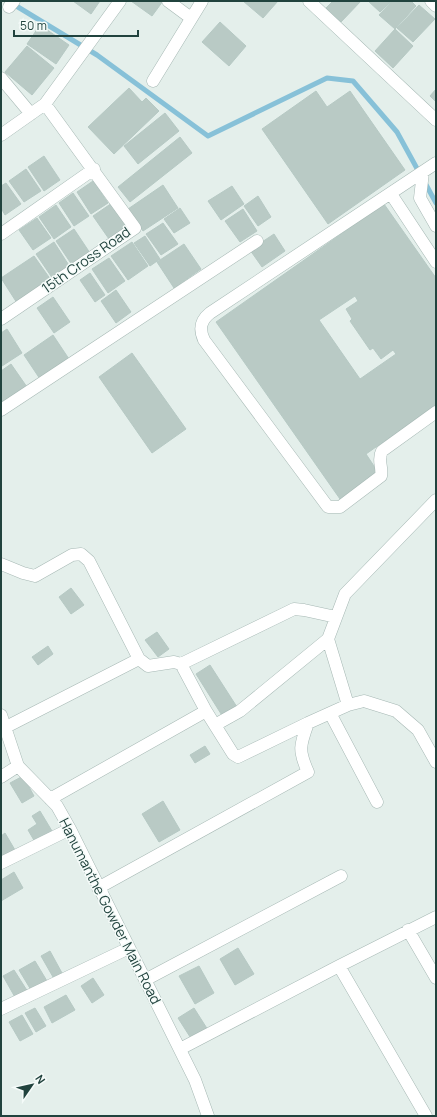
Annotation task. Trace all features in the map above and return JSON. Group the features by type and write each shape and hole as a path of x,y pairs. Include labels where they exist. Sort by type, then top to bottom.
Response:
{"street":[{"path":"1,135 45,104 120,1"},
{"path":"168,1 191,18"},
{"path":"153,81 202,1"},
{"path":"309,1 436,120"},
{"path":"431,1 436,6"},
{"path":"1,78 32,114"},
{"path":"1,234 94,169 45,104"},
{"path":"436,163 210,313 204,318 201,325 201,333 213,353 328,507 340,506 381,476 382,471 379,460 382,451 436,412"},
{"name":"15th Cross Road","path":"1,319 135,228 94,169"},
{"path":"423,172 420,198 436,226"},
{"path":"391,194 436,262"},
{"path":"1,410 257,241"},
{"path":"215,725 240,711 328,639 345,594 436,500"},
{"path":"1,564 35,576 72,555 81,554 89,561 139,659 148,666 174,662 181,664 294,609 336,617"},
{"path":"328,639 348,705"},
{"path":"6,727 139,659"},
{"path":"181,664 206,711 233,754 238,757 330,713 348,705 364,701 396,711 418,730 436,762"},
{"path":"50,798 206,711"},
{"path":"330,713 377,802"},
{"name":"Hanumanthe Gowder Main Road","path":"1,715 18,766 57,806 70,829 98,888 195,1080 208,1116"},
{"path":"98,888 308,772 302,759 300,744 308,723"},
{"path":"1,778 18,766"},
{"path":"1,863 70,829"},
{"path":"145,980 341,876"},
{"path":"180,1049 338,966 436,917"},
{"path":"408,930 436,978"},
{"path":"1,1009 129,948"},
{"path":"421,952 436,961"},
{"path":"338,966 426,1116"}],"building":[{"path":"73,1 100,1 91,14"},
{"path":"131,1 163,1 152,16"},
{"path":"243,1 278,1 263,18"},
{"path":"333,1 361,1 341,22 326,8"},
{"path":"368,1 391,1 380,12"},
{"path":"392,1 411,1 416,6 395,29 379,15"},
{"path":"419,5 435,19 413,42 397,28"},
{"path":"220,22 246,46 229,66 202,42"},
{"path":"40,25 69,45 56,64 27,44"},
{"path":"395,29 413,46 393,68 375,51"},
{"path":"27,46 54,68 32,95 5,72"},
{"path":"129,88 142,102 146,98 159,111 114,154 88,127"},
{"path":"436,89 436,102 430,96"},
{"path":"316,91 327,107 350,91 405,170 328,224 262,129"},
{"path":"165,113 179,131 138,164 124,146"},
{"path":"180,137 192,153 130,202 118,187"},
{"path":"44,156 60,180 44,191 28,167"},
{"path":"26,169 41,191 24,202 9,181"},
{"path":"93,181 108,203 91,214 77,192"},
{"path":"6,183 21,204 5,215 1,208 1,186"},
{"path":"163,185 178,208 143,231 128,209"},
{"path":"232,186 244,204 221,220 208,201"},
{"path":"73,193 89,216 74,226 59,203"},
{"path":"258,196 271,217 258,226 244,206"},
{"path":"112,203 128,227 109,239 93,216"},
{"path":"384,204 436,278 436,405 366,454 378,472 340,499 216,322","holes":["355,296 358,301 346,309 352,319 350,321 370,350 373,348 381,359 393,350 396,354 360,379 319,320"]},
{"path":"56,205 71,227 54,239 39,217"},
{"path":"180,208 190,223 174,233 164,219"},
{"path":"243,209 257,231 240,242 225,221"},
{"path":"37,218 51,238 33,250 19,230"},
{"path":"163,223 178,244 161,255 146,234"},
{"path":"74,229 90,253 72,265 56,241"},
{"path":"274,234 285,251 262,267 250,250"},
{"path":"145,236 160,259 150,266 134,243"},
{"path":"54,242 70,267 53,279 36,254"},
{"path":"132,242 148,266 128,280 111,256"},
{"path":"184,244 201,269 174,288 157,262"},
{"path":"34,256 51,280 17,303 1,278"},
{"path":"109,258 125,281 108,293 92,269"},
{"path":"90,273 105,295 95,302 80,280"},
{"path":"116,290 131,312 116,323 101,301"},
{"path":"53,297 70,322 54,333 37,308"},
{"path":"7,329 22,353 2,366 1,333"},
{"path":"53,335 69,359 40,379 24,355"},
{"path":"132,353 186,429 152,453 99,377"},
{"path":"11,364 27,387 4,403 1,398 1,371"},
{"path":"71,588 84,605 71,614 59,597"},
{"path":"157,632 169,649 158,657 145,640"},
{"path":"48,646 53,654 38,665 32,657"},
{"path":"210,665 237,707 223,717 196,674"},
{"path":"205,746 210,754 195,763 190,755"},
{"path":"23,776 34,796 22,803 10,783"},
{"path":"163,801 180,830 159,842 142,814"},
{"path":"40,811 52,831 35,842 28,830 37,824 32,816"},
{"path":"5,833 15,850 4,858 1,853 1,836"},
{"path":"14,872 23,888 1,901 1,880"},
{"path":"238,948 254,974 235,985 220,959"},
{"path":"50,951 62,973 53,977 41,956"},
{"path":"35,961 47,981 31,990 19,970"},
{"path":"199,966 214,993 195,1004 179,976"},
{"path":"14,970 28,992 16,999 3,976"},
{"path":"93,978 104,995 92,1003 81,986"},
{"path":"66,995 75,1010 52,1023 44,1007"},
{"path":"35,1008 46,1026 36,1032 25,1013"},
{"path":"194,1008 208,1030 192,1040 178,1018"},
{"path":"22,1015 33,1034 20,1041 9,1022"}],"waterway":[{"path":"13,4 97,55 208,136 327,78 353,81 397,132 420,174"},
{"path":"424,181 436,203"}]}
